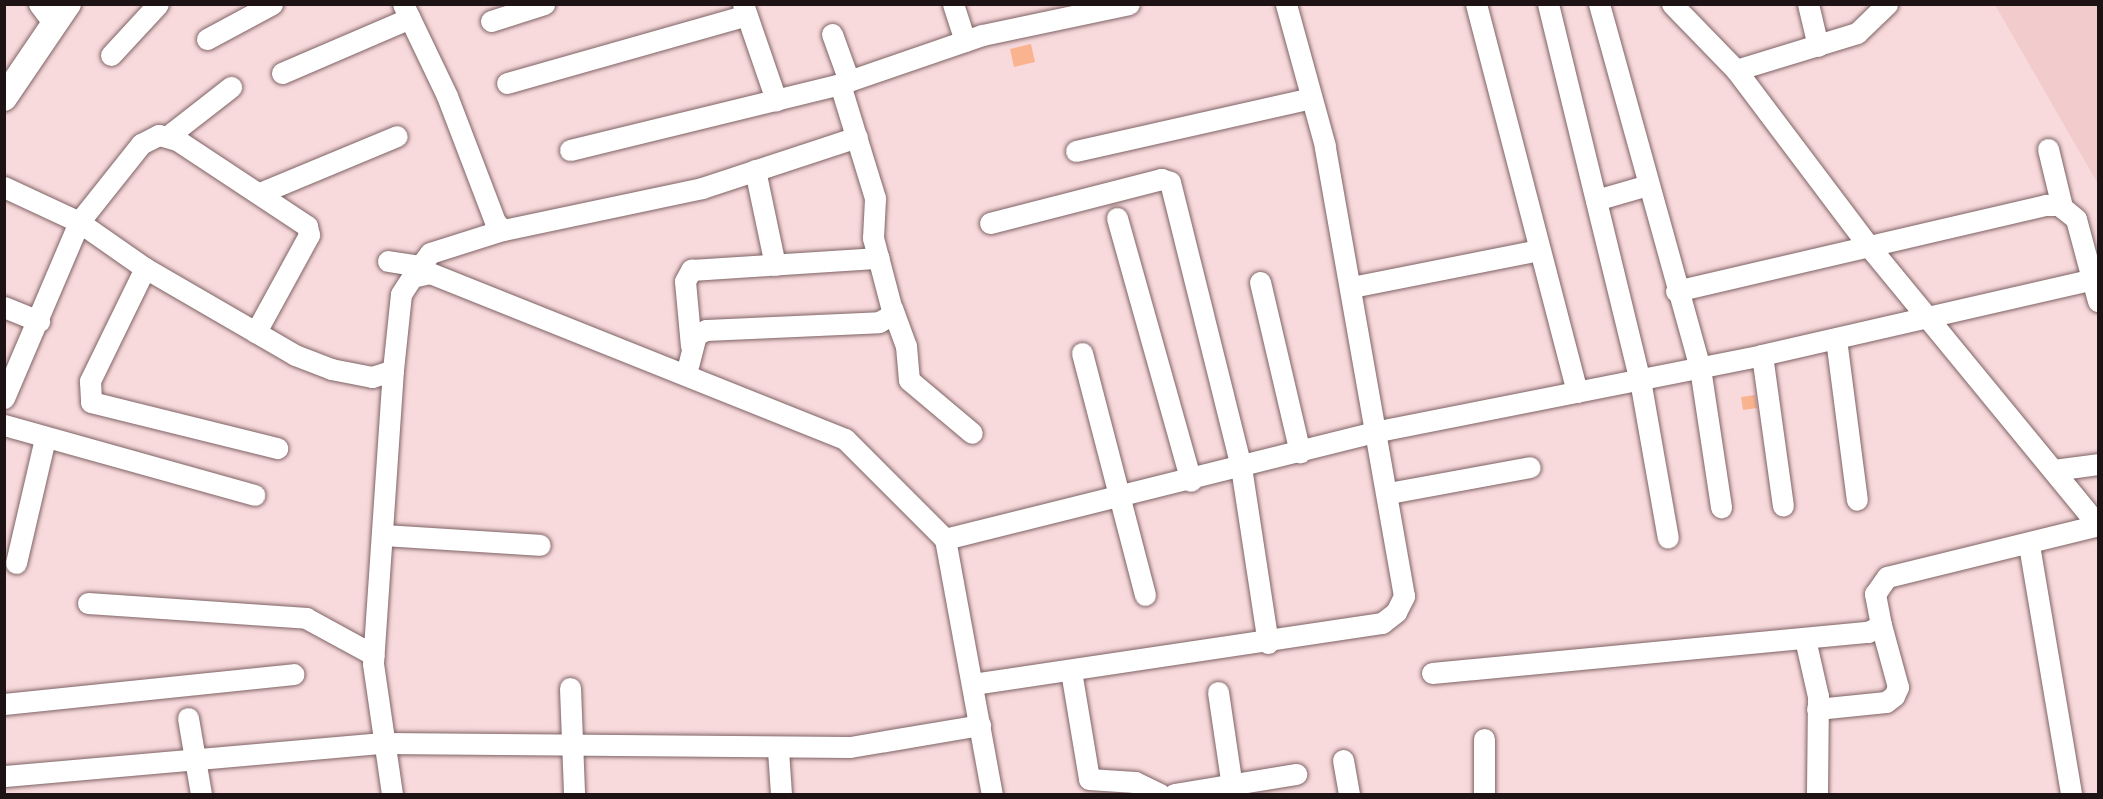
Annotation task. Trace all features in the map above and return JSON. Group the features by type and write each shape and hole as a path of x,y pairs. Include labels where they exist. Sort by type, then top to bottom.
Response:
{"street":[{"path":"4,98 61,14 39,4"},
{"path":"111,55 158,4"},
{"path":"207,39 272,4"},
{"path":"491,21 544,4"},
{"path":"953,4 965,41"},
{"path":"570,150 844,82 965,41 1128,4"},
{"path":"973,684 1268,643 1382,623 1396,612 1404,596 1379,431 1352,287 1311,98 1286,4"},
{"path":"1476,4 1577,392"},
{"path":"1548,4 1640,380 1668,538"},
{"path":"1599,4 1676,291 1700,368 1721,507"},
{"path":"1672,4 1736,70 1867,244 1928,315 2098,525 2029,545 1887,577 1875,594 1898,687 1894,696 1886,702 1817,709"},
{"path":"1808,4 1818,46"},
{"path":"1736,70 1818,46 1871,25 1887,4"},
{"path":"507,82 745,10 776,100"},
{"path":"282,73 406,11 447,96 495,222 503,230"},
{"path":"691,346 696,335 706,330 879,322 893,314 879,258 875,198 857,137 832,34"},
{"path":"4,398 39,321 79,222 141,144 168,136 231,87"},
{"path":"1077,151 1311,98"},
{"path":"168,136 301,219 318,239 256,332"},
{"path":"260,193 397,136"},
{"path":"392,795 374,655 393,370 401,294 415,272 430,253 503,230 702,188 857,137"},
{"path":"2048,149 2062,207"},
{"path":"755,170 772,229 775,265"},
{"path":"990,223 1161,179 1170,183 1241,467 1268,643"},
{"path":"1596,200 1648,185"},
{"path":"4,187 79,222 145,268 256,332 332,369 372,377 393,370"},
{"path":"1676,291 1867,244 2046,205 2062,207 2076,219 2094,279 2098,301"},
{"path":"1117,218 1191,481"},
{"path":"1352,287 1539,250"},
{"path":"686,374 691,346 688,272 879,258"},
{"path":"388,261 415,272 430,273 456,282 562,330 686,374 844,440 945,539 992,795"},
{"path":"145,268 90,381 91,402 277,448"},
{"path":"945,539 1122,495 1191,481 1379,431 1762,355 1928,315 2094,279"},
{"path":"1260,282 1300,452"},
{"path":"4,307 39,321"},
{"path":"892,308 906,346 909,380 972,433"},
{"path":"1836,339 1857,501"},
{"path":"1082,353 1122,495 1145,595"},
{"path":"1762,355 1783,506"},
{"path":"4,425 254,495"},
{"path":"16,563 45,438"},
{"path":"2054,470 2098,464"},
{"path":"1389,493 1530,467"},
{"path":"382,536 540,545"},
{"path":"2029,545 2071,795"},
{"path":"88,603 306,618 374,655"},
{"path":"1432,673 1805,639 1868,632 1881,624"},
{"path":"1805,639 1817,709 1817,795"},
{"path":"1071,671 1089,779 1135,782 1160,795"},
{"path":"4,704 293,674"},
{"path":"570,688 574,795"},
{"path":"1218,692 1232,790"},
{"path":"188,718 201,795"},
{"path":"4,776 193,758 384,744 778,750 871,745 980,725"},
{"path":"1484,795 1485,739"},
{"path":"778,750 781,795"},
{"path":"1343,760 1349,795"},
{"path":"1174,795 1232,790 1296,774"}],"shaded area":[{"path":"1995,5 2098,5 2098,184"}],"building":[{"path":"1031,44 1035,62 1014,67 1010,49"},
{"path":"1755,395 1757,408 1743,410 1741,397"}]}
